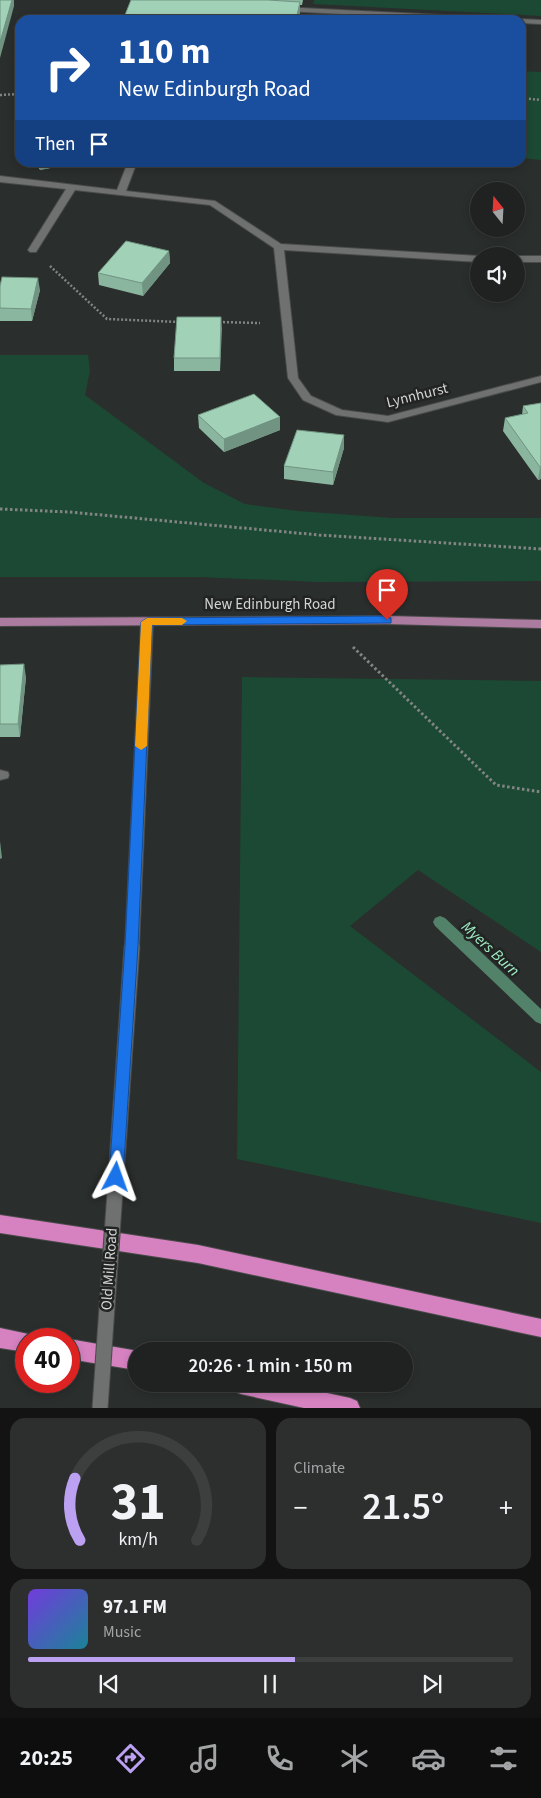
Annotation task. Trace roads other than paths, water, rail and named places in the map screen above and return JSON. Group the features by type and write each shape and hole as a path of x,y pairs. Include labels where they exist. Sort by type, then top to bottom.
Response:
{"highway":[{"path":"0,1224 198,1254 541,1328"},
{"path":"0,1338 15,1340"},
{"path":"80,1351 128,1359"},
{"path":"277,1392 350,1408"}],"main road":[{"name":"New Edinburgh Road","path":"0,622 325,620 541,624"}],"street":[{"path":"278,9 401,15"},
{"path":"526,21 541,22"},
{"path":"121,192 130,167"},
{"path":"0,179 212,203 280,247 470,258"},
{"path":"33,250 73,186"},
{"name":"Lynnhurst","path":"280,247 293,378 307,398 340,413 388,419 541,379"},
{"path":"525,260 541,260"},
{"name":"Old Mill Road","path":"100,1408 132,946 147,622"}],"waterway":[{"name":"Myers Burn","path":"440,922 541,1018"}]}
